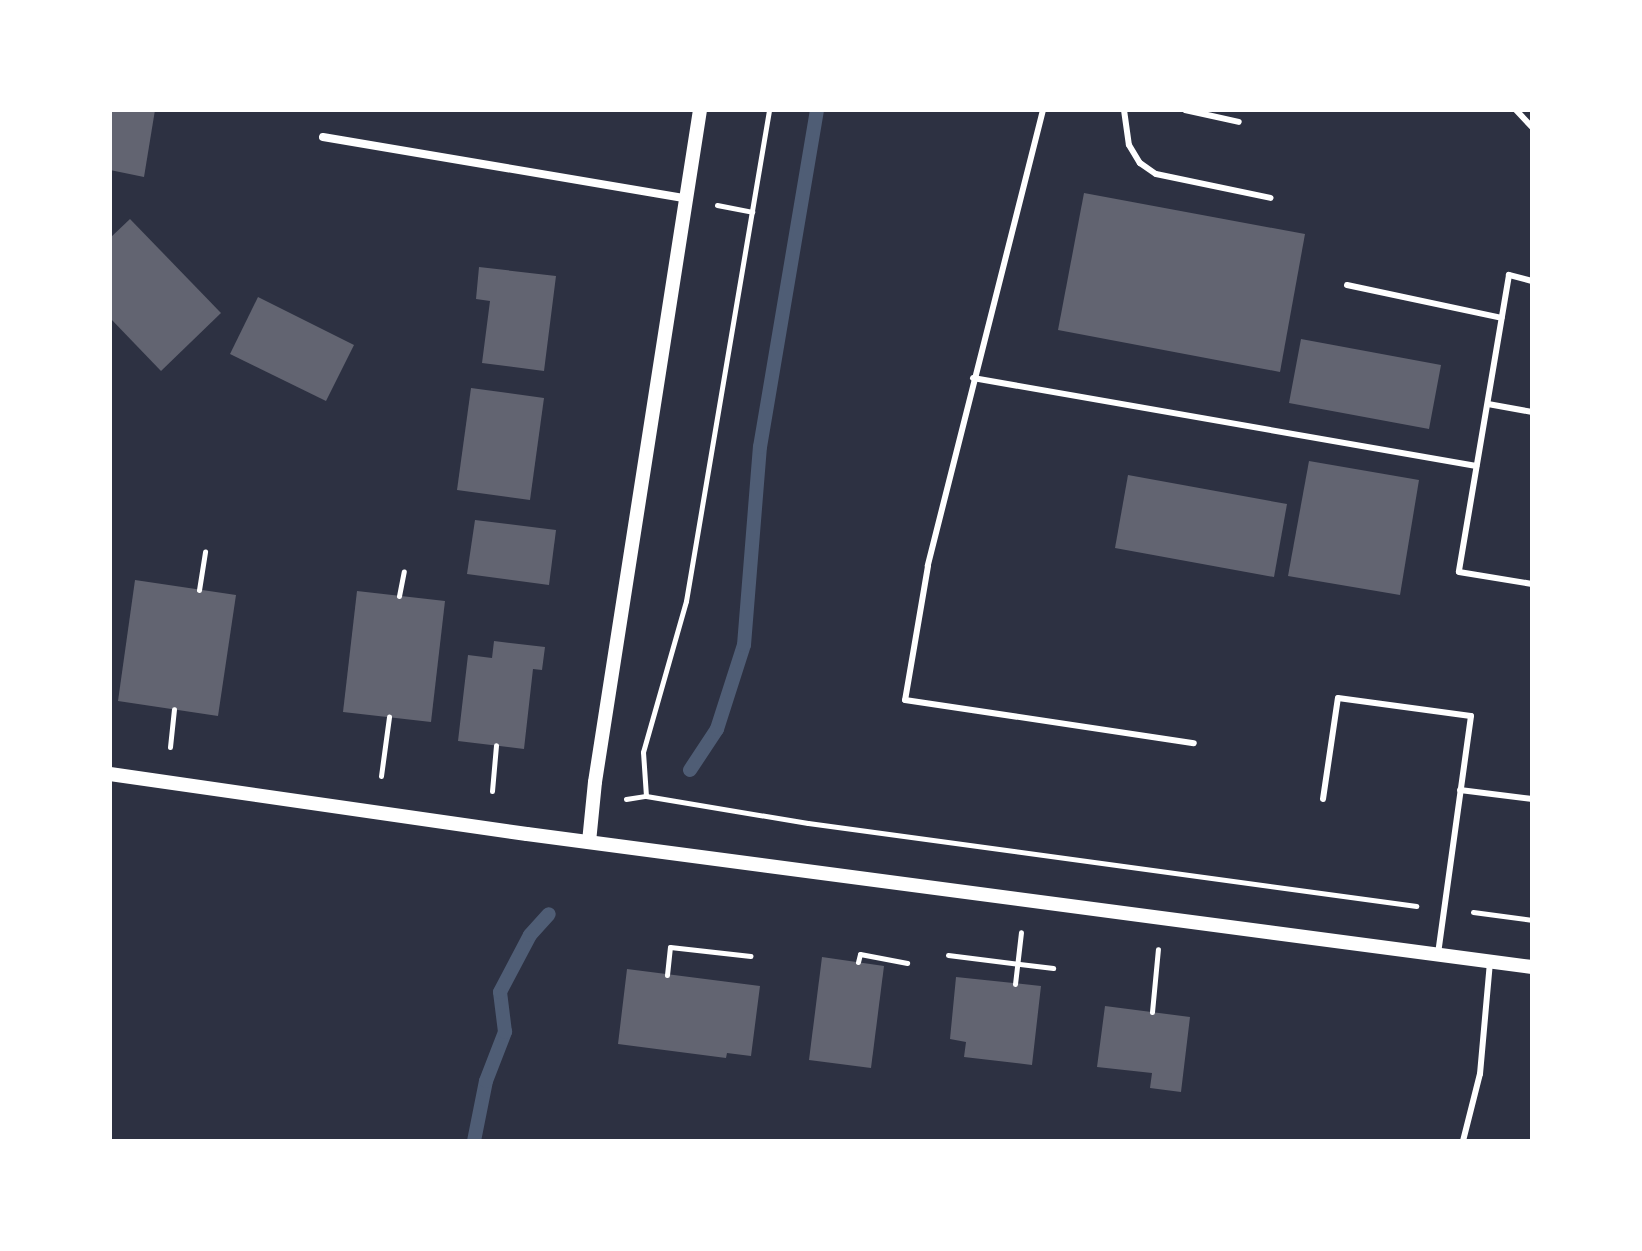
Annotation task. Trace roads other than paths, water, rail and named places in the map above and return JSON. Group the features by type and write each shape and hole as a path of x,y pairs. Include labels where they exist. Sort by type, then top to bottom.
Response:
{"street":[{"path":"589,842 595,782 700,110"},
{"path":"323,137 685,198"},
{"path":"110,774 589,842 1532,967"}],"lane":[{"path":"1043,110 973,378 918,608 905,700 1194,743"},
{"path":"1124,110 1129,145 1140,163 1156,174 1271,198"},
{"path":"1185,110 1239,122"},
{"path":"1516,110 1532,127"},
{"path":"1532,281 1509,275 1459,572 1532,584"},
{"path":"1347,285 1502,318"},
{"path":"973,378 1476,466"},
{"path":"1488,404 1532,412"},
{"path":"1323,799 1338,698 1471,716 1438,955"},
{"path":"1460,790 1532,799"},
{"path":"1463,1141 1480,1074 1490,961"}],"waterway":[{"path":"690,770 717,729 744,645 760,447 817,110"},
{"path":"474,1141 486,1081 505,1032 500,992 530,935 549,914"}]}
